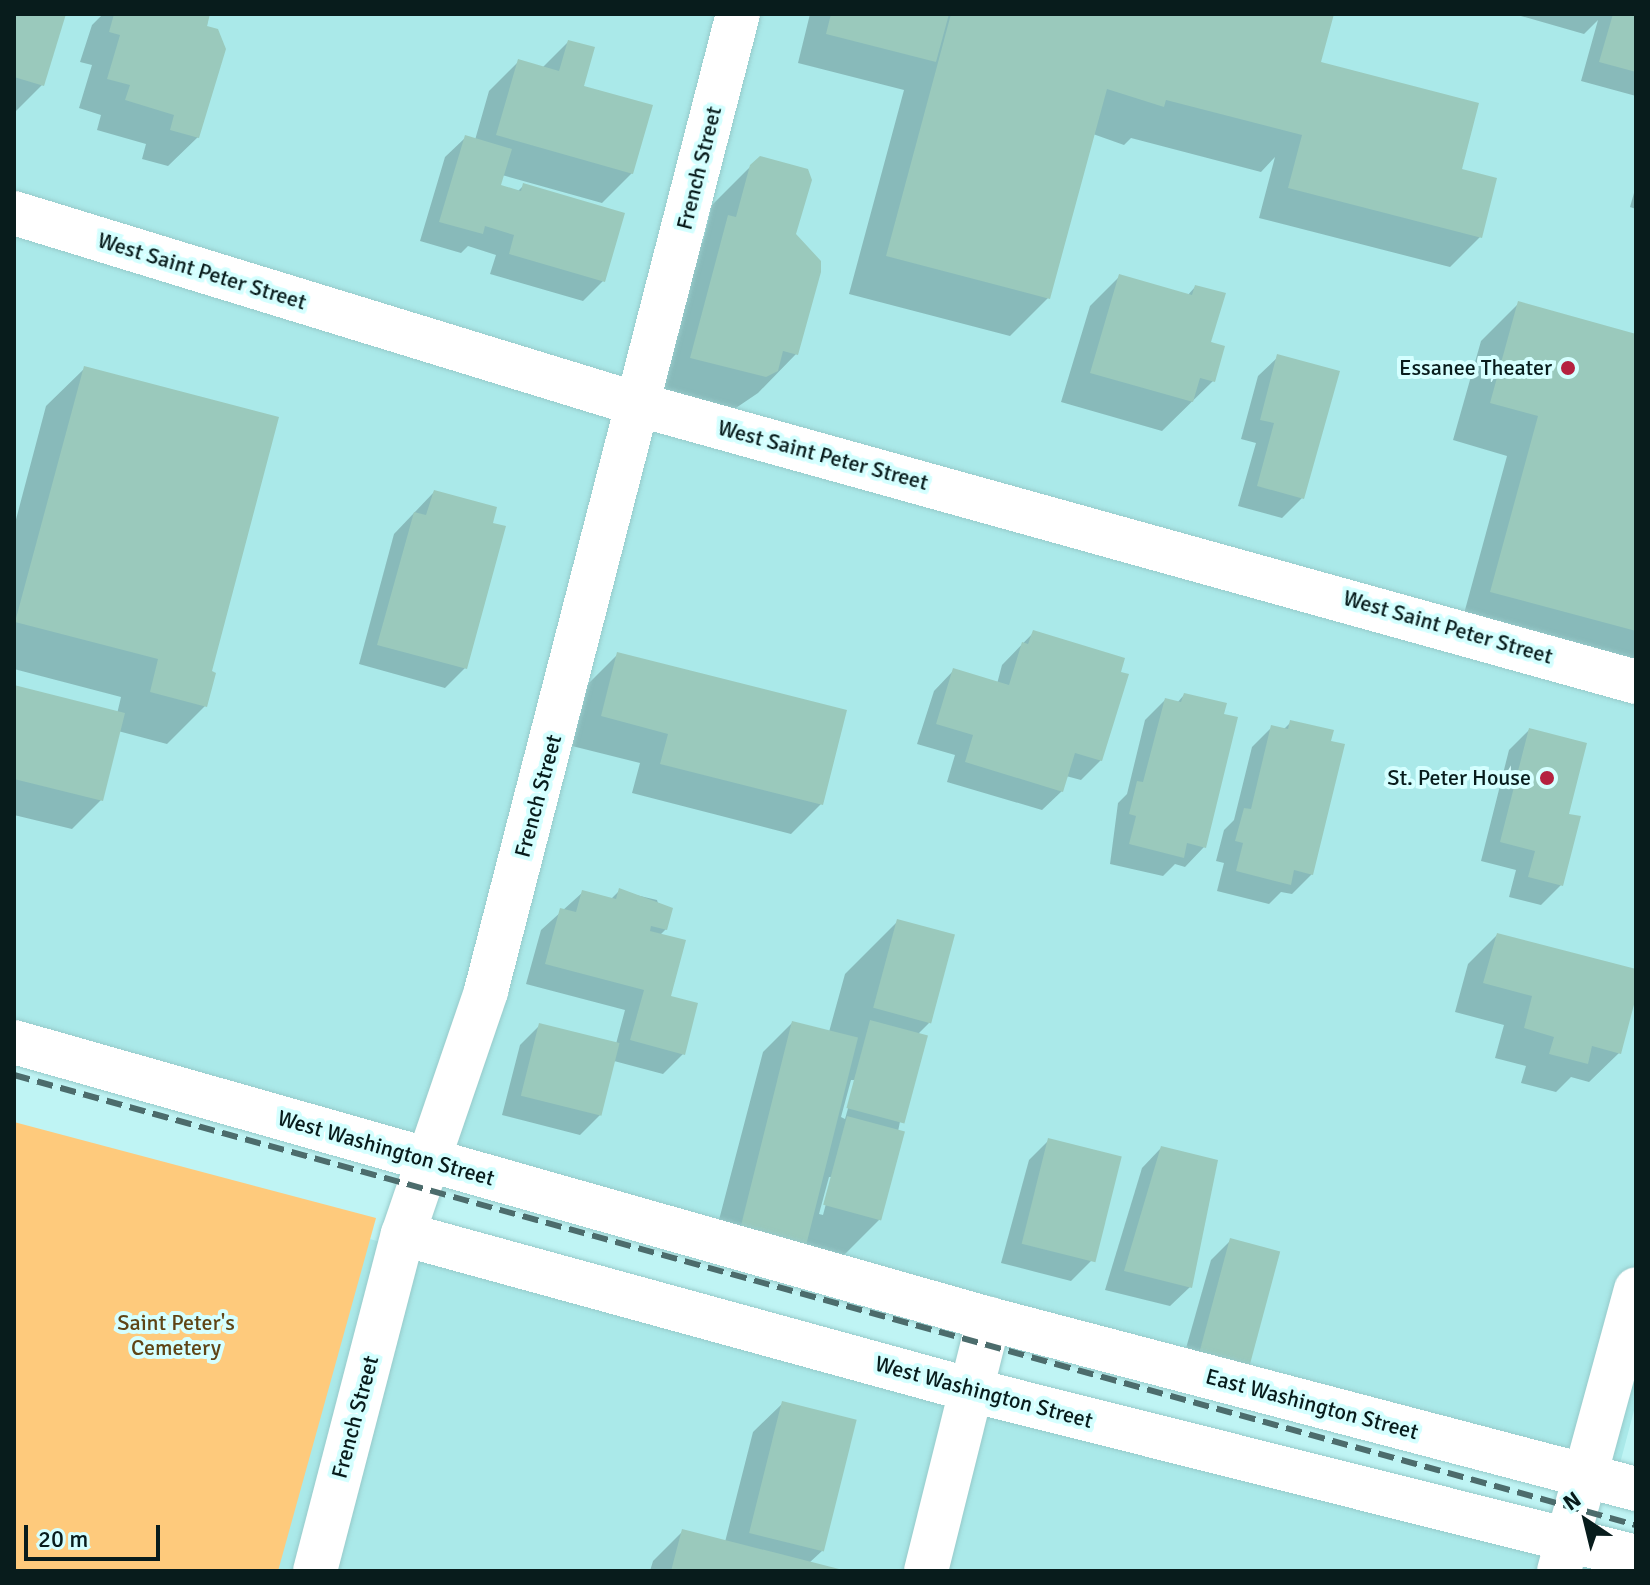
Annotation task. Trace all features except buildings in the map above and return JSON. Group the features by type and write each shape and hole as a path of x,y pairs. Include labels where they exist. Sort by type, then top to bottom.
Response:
{"street":[{"name":"French Street","path":"315,1571 403,1234 486,991 640,405 738,14"},
{"name":"West Saint Peter Street","path":"14,213 640,405 1636,682"},
{"name":"West Washington Street","path":"14,1042 989,1319"},
{"name":"West Washington Street","path":"403,1234 1563,1555"},
{"path":"1636,1289 1563,1555 1636,1557"},
{"path":"926,1571 975,1391 989,1319"},
{"name":"East Washington Street","path":"989,1319 1636,1489"}],"shaded area":[{"path":"14,14 1636,14 1636,1403 1618,1471 14,1037"},
{"path":"14,1150 1567,1539 1636,1571 14,1571"}],"green space":[{"name":"Saint Peter's Cemetery","path":"14,1122 376,1218 278,1571 14,1571"}],"railway":[{"path":"14,1075 1636,1525"}],"place":[{"name":"Essanee Theater","path":"1568,368"},
{"name":"St. Peter House","path":"1547,778"}]}
